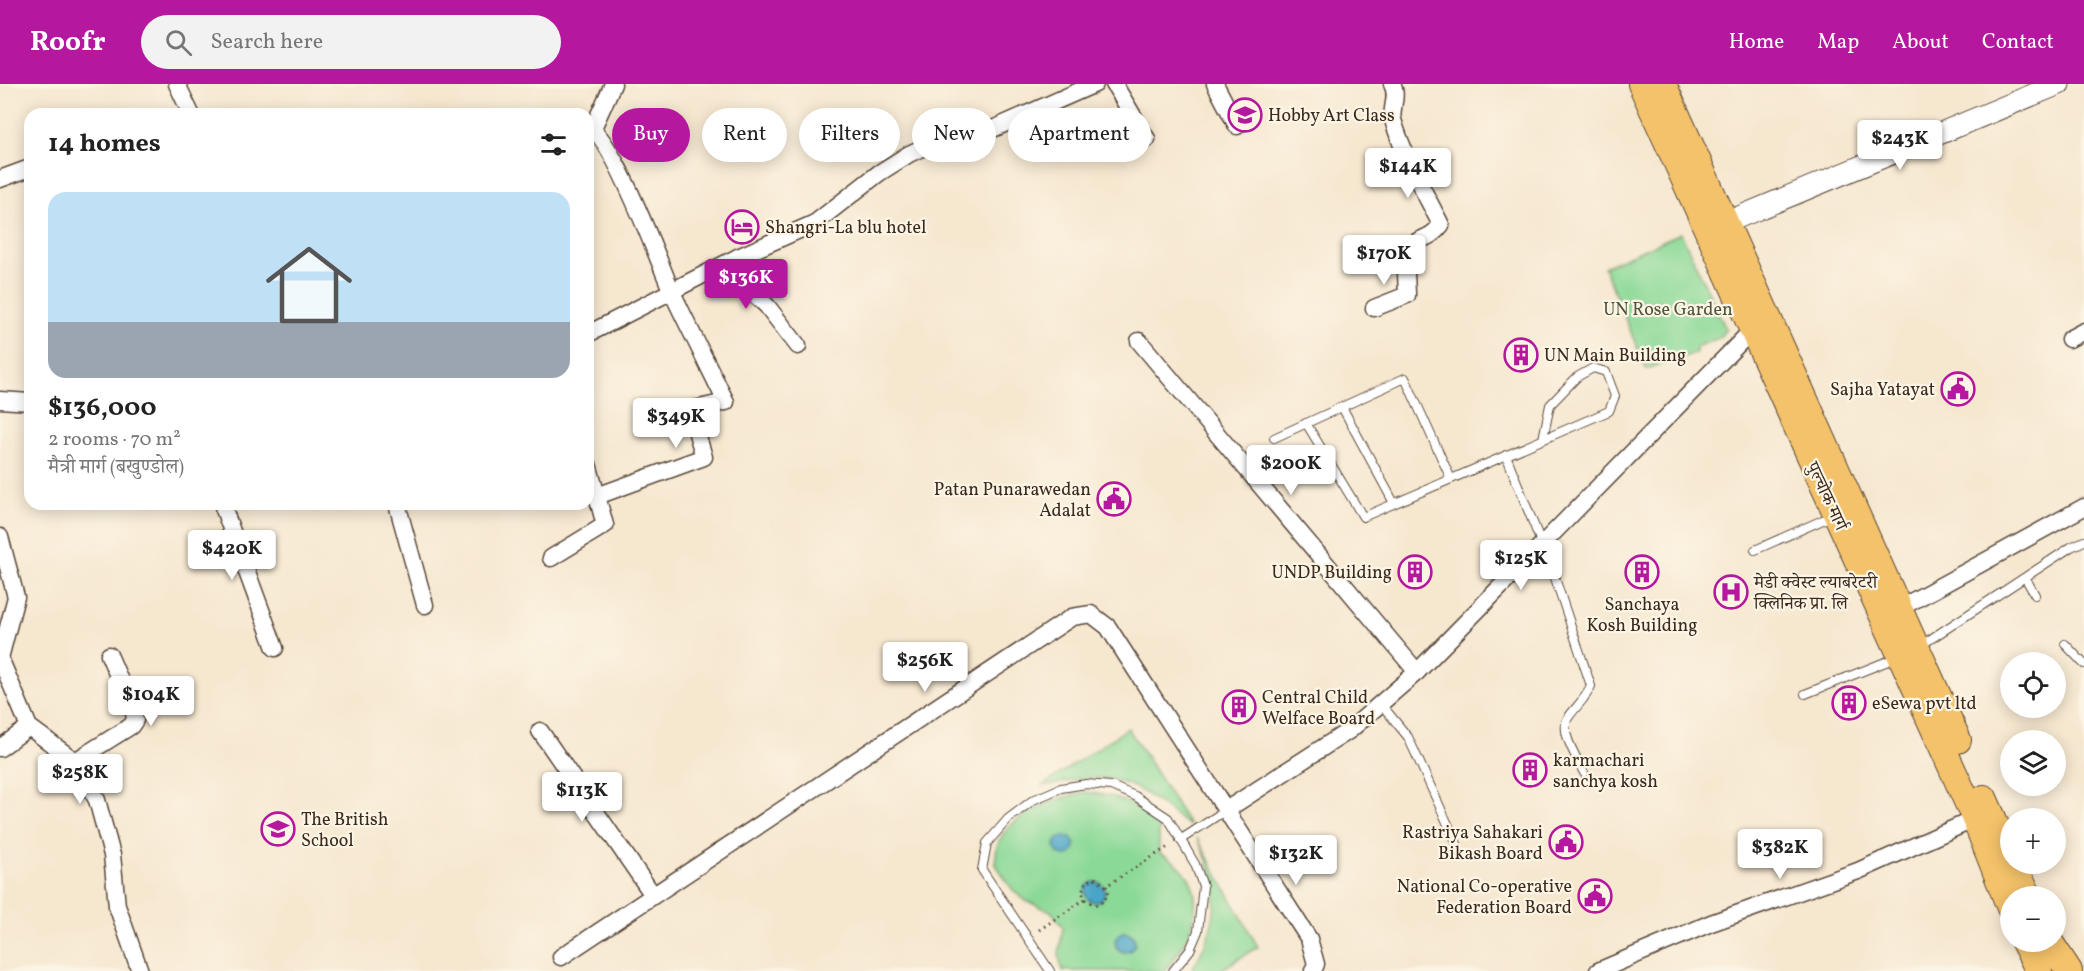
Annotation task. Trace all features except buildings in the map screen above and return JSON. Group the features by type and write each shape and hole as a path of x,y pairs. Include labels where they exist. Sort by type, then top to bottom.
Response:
{"main road":[{"name":"पुल्चोक मार्ग","path":"1641,84 1900,608 1909,652 2001,886"},
{"name":"पुल्चोक मार्ग","path":"1663,84 1727,222 1760,323 1836,514 1909,652 2000,836"},
{"path":"2029,952 2039,971"},
{"path":"2057,952 2069,971"}],"street":[{"path":"177,84 188,108"},
{"path":"594,120 613,84"},
{"path":"594,331 738,257 815,223 879,173 909,154 937,141 986,132 1095,84"},
{"path":"1114,84 1128,108"},
{"path":"1215,84 1238,126"},
{"path":"1374,308 1407,295 1408,252 1417,242 1431,237 1441,225 1412,169 1392,116 1396,91 1392,84"},
{"path":"1727,222 2059,84"},
{"path":"594,132 603,141 623,176 672,291 726,402 690,410 704,457 597,496"},
{"path":"0,179 24,170"},
{"path":"738,257 740,281 767,306 798,346"},
{"path":"1226,810 1317,754 1381,704 1417,672 1760,323"},
{"path":"2068,339 2084,331"},
{"path":"1138,341 1417,672"},
{"path":"0,400 24,402"},
{"path":"551,558 605,525 594,485"},
{"path":"1900,608 2084,507"},
{"path":"224,510 275,648"},
{"path":"399,510 425,604"},
{"path":"0,537 16,597 0,658 29,727 75,761 97,800 112,855 117,906 140,971"},
{"path":"561,957 1072,616 1091,614 1108,627 1309,939 1316,964 1313,971"},
{"path":"75,761 131,726 135,720 109,656"},
{"path":"0,748 29,727"},
{"path":"540,731 654,895"},
{"path":"1598,971 1711,923 1858,871 1975,819"}],"lane":[{"path":"1306,423 1363,517 1394,503 1543,440 1609,411 1616,396 1606,372 1593,368 1577,377 1550,405 1543,440"},
{"path":"1274,438 1405,378 1451,479"},
{"path":"1342,407 1394,503"},
{"path":"1506,455 1543,544 1591,686 1567,720 1564,728 1584,773"},
{"path":"1755,550 1836,514"},
{"path":"1805,694 1909,652 2026,579 2071,547 2084,541"},
{"path":"2026,579 2035,595"},
{"path":"2065,644 2084,664"},
{"path":"1381,704 1408,737 1457,844"},
{"path":"1050,971 982,870 987,843 1008,819 1033,800 1086,784 1111,786 1152,806 1168,818 1196,864 1203,886 1203,909 1198,931 1190,950 1173,971"},
{"path":"1180,840 1226,810"}],"path":[{"path":"1106,886 1180,840"},
{"path":"1095,878 1106,886 1108,892 1104,901 1095,905 1084,899 1082,891 1086,882 1095,878"},
{"path":"1028,938 1084,899"}],"green space":[{"name":"UN Rose Garden","path":"1681,233 1726,329 1719,338 1696,347 1696,353 1646,369 1604,267"},
{"path":"1128,728 1190,826 1144,792 1119,781 1088,778 1042,786"},
{"path":"1086,792 1107,795 1144,811 1159,825 1159,853 1177,864 1188,877 1194,892 1195,908 1192,924 1185,941 1164,971 1062,971 1059,954 1063,927 1051,911 1026,901 1012,889 995,863 998,844 1013,824 1049,803"},
{"path":"1197,838 1258,947 1219,971 1191,971 1208,937 1215,905 1211,873"}],"water":[{"path":"1065,836 1072,839 1075,846 1072,853 1065,856 1058,853 1055,846 1058,839"},
{"path":"1095,882 1102,885 1105,892 1102,899 1095,902 1088,899 1085,892 1088,885"},
{"path":"1125,932 1132,935 1135,942 1132,949 1125,952 1118,949 1115,942 1118,935"}],"place":[{"name":"Hobby Art Class","path":"1245,115"},
{"name":"Shangri-La blu hotel","path":"742,227"},
{"name":"UN Main Building","path":"1521,355"},
{"name":"Sajha Yatayat","path":"1958,389"},
{"name":"Patan Punarawedan Adalat","path":"1114,499"},
{"name":"UNDP Building","path":"1415,572"},
{"name":"Sanchaya Kosh Building","path":"1642,572"},
{"name":"मेडी क्वेस्ट ल्याबरेटरी क्लिनिक प्रा. लि","path":"1731,592"},
{"name":"eSewa pvt ltd","path":"1849,703"},
{"name":"Central Child Welface Board","path":"1239,707"},
{"name":"karmachari sanchya kosh","path":"1530,770"},
{"name":"The British School","path":"278,829"},
{"name":"Rastriya Sahakari Bikash Board","path":"1566,842"},
{"name":"National Co-operative Federation Board","path":"1595,896"}]}
